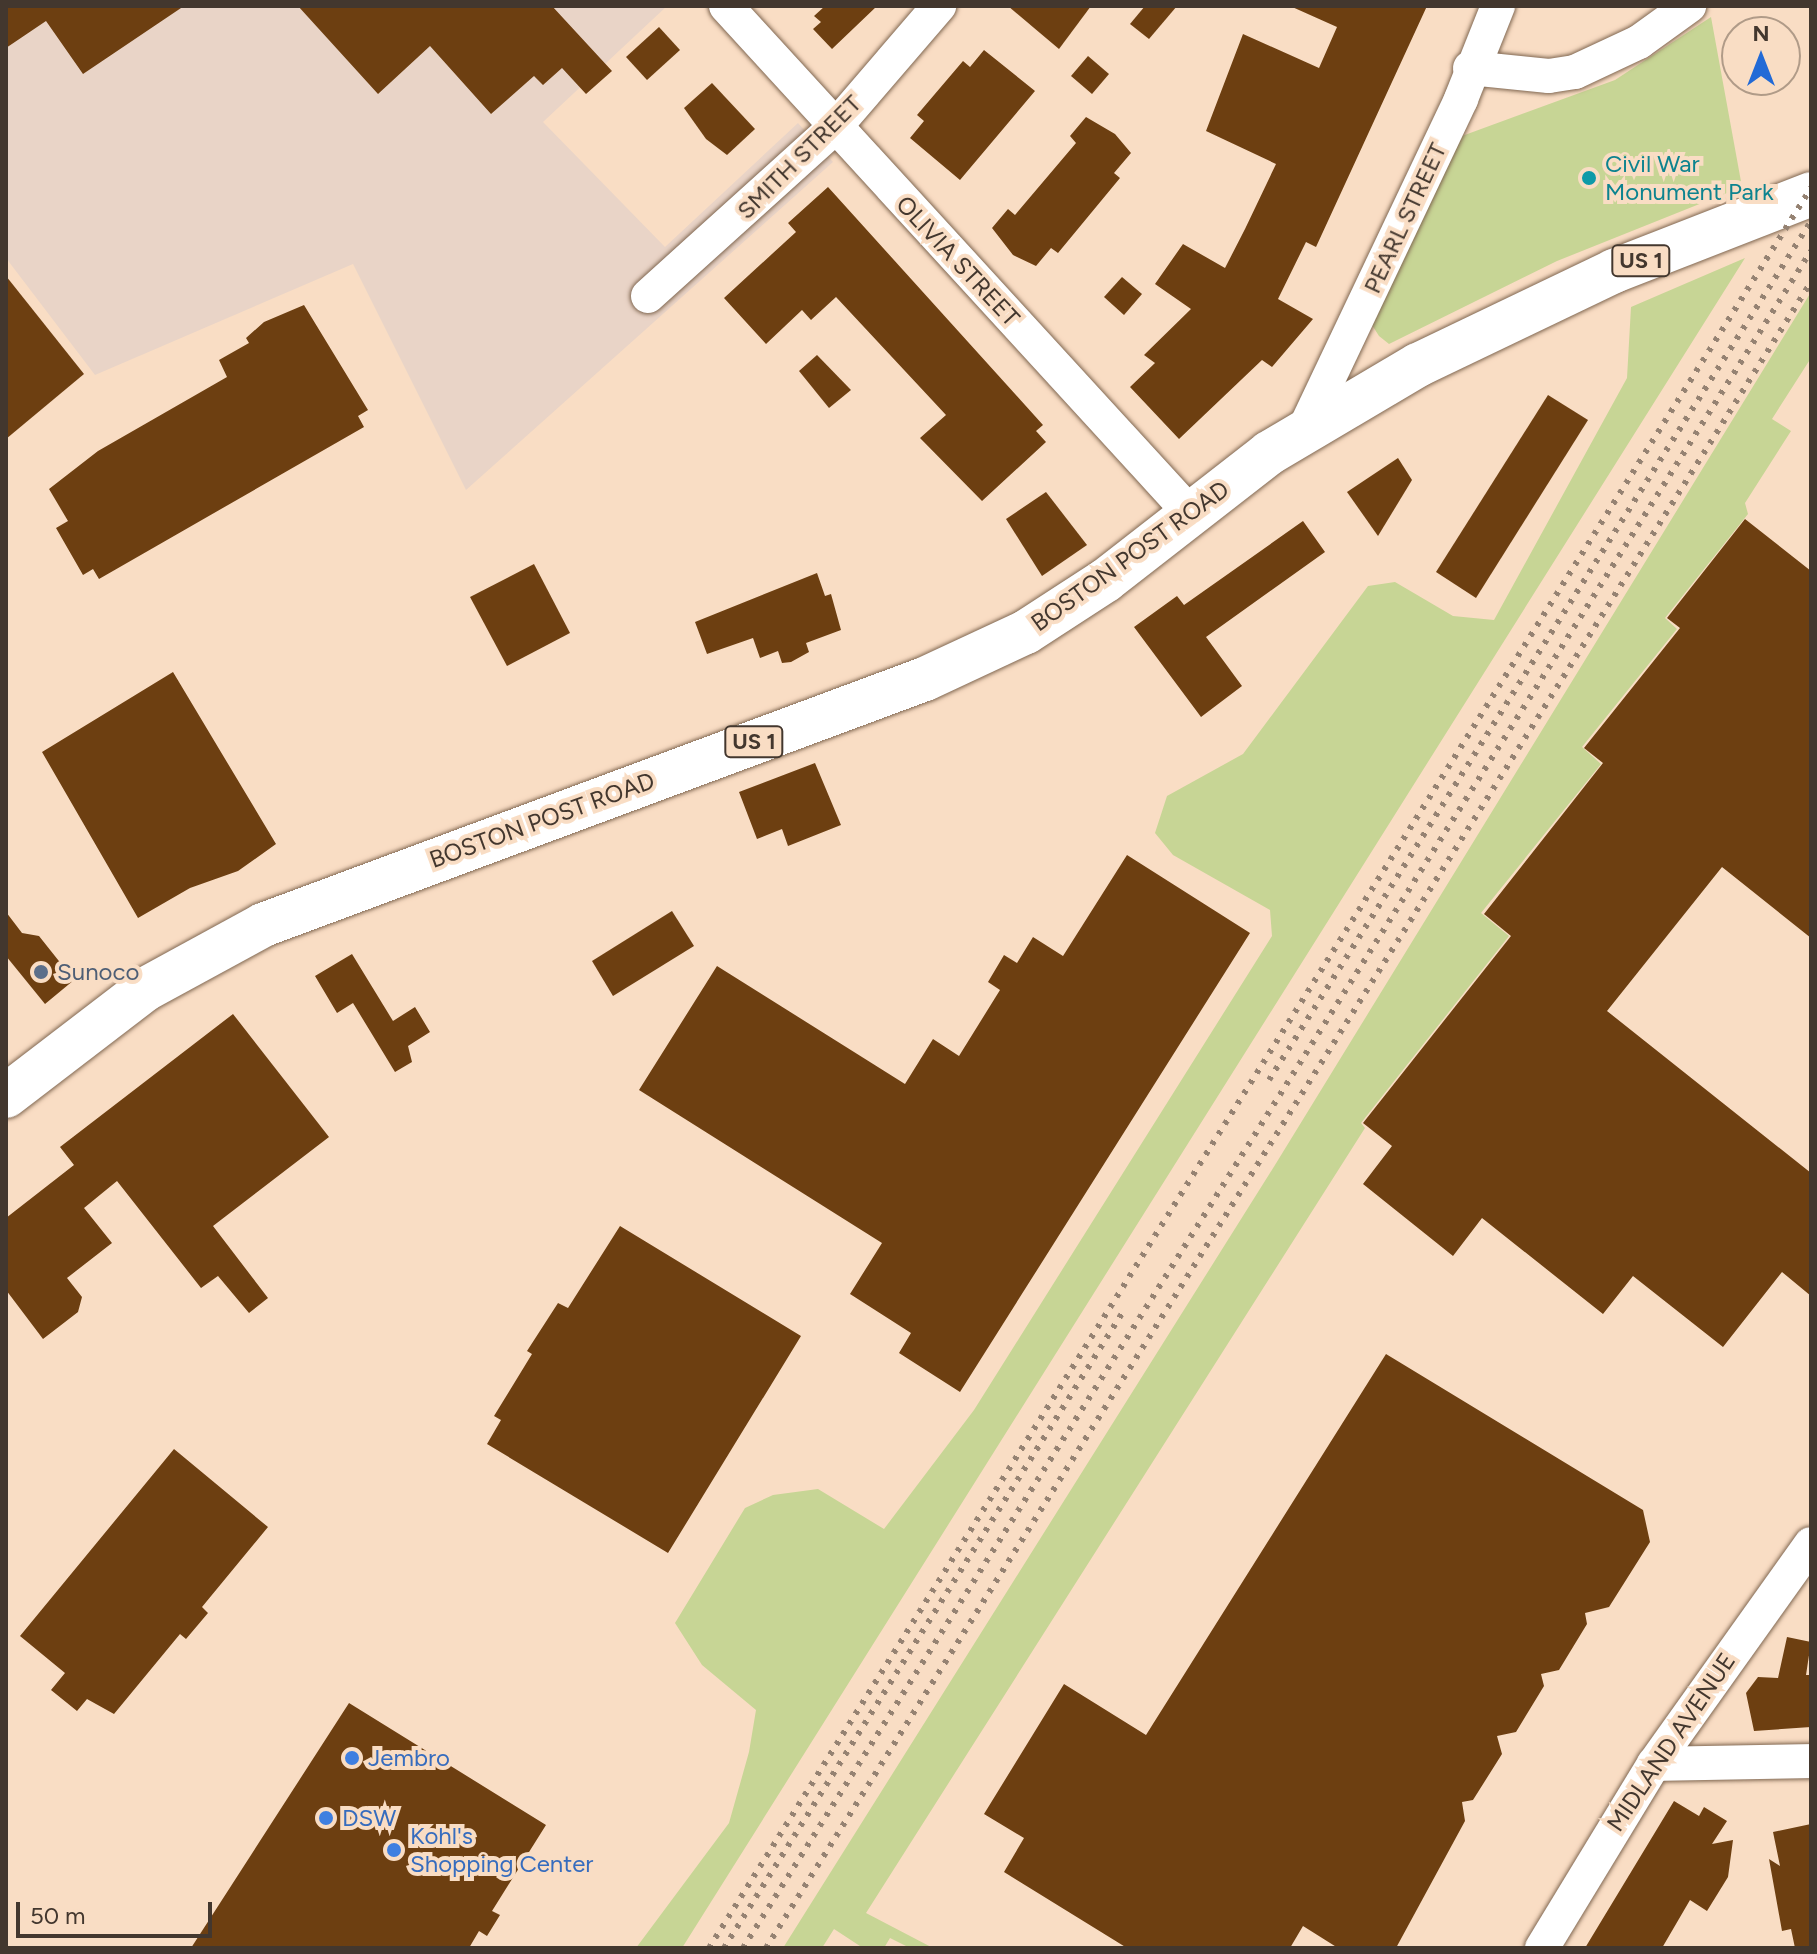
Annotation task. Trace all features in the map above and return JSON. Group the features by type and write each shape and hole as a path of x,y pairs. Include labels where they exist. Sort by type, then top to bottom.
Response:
{"main road":[{"name":"BOSTON POST ROAD","path":"6,1096 144,990 217,947 307,907 976,657 1067,608 1305,428 1513,316 1811,194"}],"street":[{"name":"OLIVIA STREET","path":"726,6 1191,514"},
{"name":"SMITH STREET","path":"648,296 835,127 939,6"},
{"name":"PEARL STREET","path":"1305,428 1498,6"},
{"path":"1470,68 1549,76 1575,72 1639,42 1689,6"},
{"name":"MIDLAND AVENUE","path":"1542,1948 1654,1764 1811,1544"},
{"path":"1654,1764 1811,1761"}],"shaded area":[{"path":"6,6 667,6 543,122 665,247 798,123 833,162 466,490 353,264 95,375 6,258"}],"green space":[{"name":"Civil War Monument Park","path":"1711,17 1721,72 1721,96 1725,96 1742,187 1557,261 1389,344 1379,336 1372,325 1462,136 1615,80"},
{"path":"1745,258 682,1948 636,1948 729,1823 749,1752 756,1710 702,1665 675,1623 745,1508 773,1495 818,1489 884,1529 974,1410 1272,936 1270,910 1173,855 1155,833 1167,796 1243,754 1368,586 1395,582 1453,616 1494,620 1627,378 1631,307"},
{"path":"1811,292 1811,358 1772,419 1791,431 1745,503 1748,514 1665,618 1677,629 1582,747 1601,764 1481,913 1509,936 1361,1123 1365,1128 866,1913 933,1948 910,1948 890,1938 884,1948 863,1948 834,1929 822,1948 783,1948 1275,1165"}],"building":[{"path":"6,6 184,6 83,74 46,21 6,48"},
{"path":"298,6 552,6 612,71 586,94 562,68 543,85 534,76 491,114 430,46 378,94"},
{"path":"825,6 877,6 832,49 813,29 821,22 814,16"},
{"path":"1008,6 1091,6 1059,49"},
{"path":"1145,6 1177,6 1149,39 1130,24"},
{"path":"1290,6 1427,6 1316,247 1306,242 1278,299 1313,319 1272,367 1262,360 1179,439 1130,387 1155,363 1144,355 1191,309 1155,284 1183,244 1225,268 1245,229 1276,164 1206,131 1243,34 1319,68 1337,27"},
{"path":"659,27 680,50 647,80 626,57"},
{"path":"984,50 1035,91 960,180 910,138 924,121 917,115 963,61 970,67"},
{"path":"1088,56 1109,74 1092,94 1071,76"},
{"path":"712,83 755,129 727,155 706,139 684,108"},
{"path":"1086,117 1115,134 1131,153 1114,173 1120,178 1058,253 1051,248 1036,266 1013,255 992,228 1008,209 1015,215 1076,143 1070,136"},
{"path":"828,187 1043,425 1036,431 1046,442 982,501 920,438 946,415 836,297 811,320 802,310 766,344 724,298 796,232 788,223"},
{"path":"6,276 84,374 6,439"},
{"path":"1122,277 1142,294 1124,315 1104,297"},
{"path":"304,305 368,410 358,416 364,427 99,579 93,569 83,575 56,528 68,521 49,489 98,451 227,377 219,360 249,343 246,338 264,322"},
{"path":"817,355 851,390 829,408 799,371"},
{"path":"1548,395 1588,420 1476,598 1436,572"},
{"path":"1398,458 1412,480 1378,536 1347,492"},
{"path":"1046,492 1087,545 1042,576 1006,519"},
{"path":"1745,519 1811,571 1811,938 1722,867 1607,1011 1811,1173 1811,1296 1782,1272 1723,1347 1633,1276 1603,1314 1482,1218 1453,1256 1363,1184 1392,1146 1363,1123 1511,936 1484,914 1603,763 1584,748 1680,628 1667,618"},
{"path":"1303,521 1325,552 1206,637 1242,686 1201,717 1134,627 1177,596 1184,605"},
{"path":"534,564 570,633 507,666 470,597"},
{"path":"817,573 825,596 831,594 841,630 806,643 809,652 791,662 782,663 778,651 760,658 753,638 707,654 695,622"},
{"path":"173,672 276,844 238,871 190,888 138,918 42,752"},
{"path":"815,763 841,825 788,846 782,829 757,839 739,792"},
{"path":"1127,855 1250,933 960,1392 899,1353 911,1333 850,1294 882,1243 639,1090 717,966 905,1084 933,1039 959,1056 1000,990 988,982 1004,955 1017,963 1033,937 1063,956"},
{"path":"672,911 694,946 613,996 592,961"},
{"path":"6,912 22,933 39,936 74,980 45,1004 6,956"},
{"path":"352,954 393,1021 415,1007 430,1032 408,1046 412,1062 395,1072 353,1003 337,1013 315,976"},
{"path":"233,1014 329,1137 213,1226 268,1298 249,1313 218,1276 201,1288 117,1181 84,1208 112,1243 67,1278 82,1297 78,1312 43,1339 6,1290 6,1218 74,1165 60,1147"},
{"path":"620,1226 801,1336 668,1553 487,1444 501,1420 494,1416 532,1354 527,1351 558,1303 568,1308"},
{"path":"1386,1354 1643,1510 1650,1542 1609,1607 1585,1613 1587,1624 1559,1670 1541,1674 1544,1686 1516,1732 1497,1736 1502,1754 1473,1800 1462,1802 1465,1821 1396,1948 1338,1948 1303,1926 1290,1948 1127,1948 1004,1872 1024,1838 984,1814 1064,1684 1146,1735"},
{"path":"174,1449 268,1527 202,1607 208,1613 186,1639 180,1634 114,1714 87,1699 77,1711 51,1690 65,1673 20,1636"},
{"path":"1787,1637 1811,1642 1806,1675 1811,1675 1811,1727 1754,1731 1746,1693 1758,1677 1778,1678"},
{"name":"Kohl's Shopping Center","path":"349,1703 546,1825 492,1911 500,1915 487,1936 479,1931 469,1948 191,1948"},
{"path":"1674,1801 1699,1816 1704,1807 1727,1821 1712,1844 1733,1840 1728,1877 1707,1911 1690,1900 1662,1948 1585,1948"},
{"path":"1811,1824 1811,1948 1795,1948 1791,1929 1782,1931 1769,1859 1780,1866 1773,1832"}],"railway":[{"path":"709,1948 1811,188"},
{"path":"1269,1080 1811,221"},
{"path":"743,1948 1811,251"},
{"path":"766,1948 1811,282"},
{"path":"724,1948 1124,1310"}],"place":[{"name":"Civil War Monument Park","path":"1589,178"},
{"name":"Sunoco","path":"41,972"},
{"name":"Jembro","path":"352,1758"},
{"name":"DSW","path":"326,1818"},
{"name":"Kohl's Shopping Center","path":"394,1850"}]}
